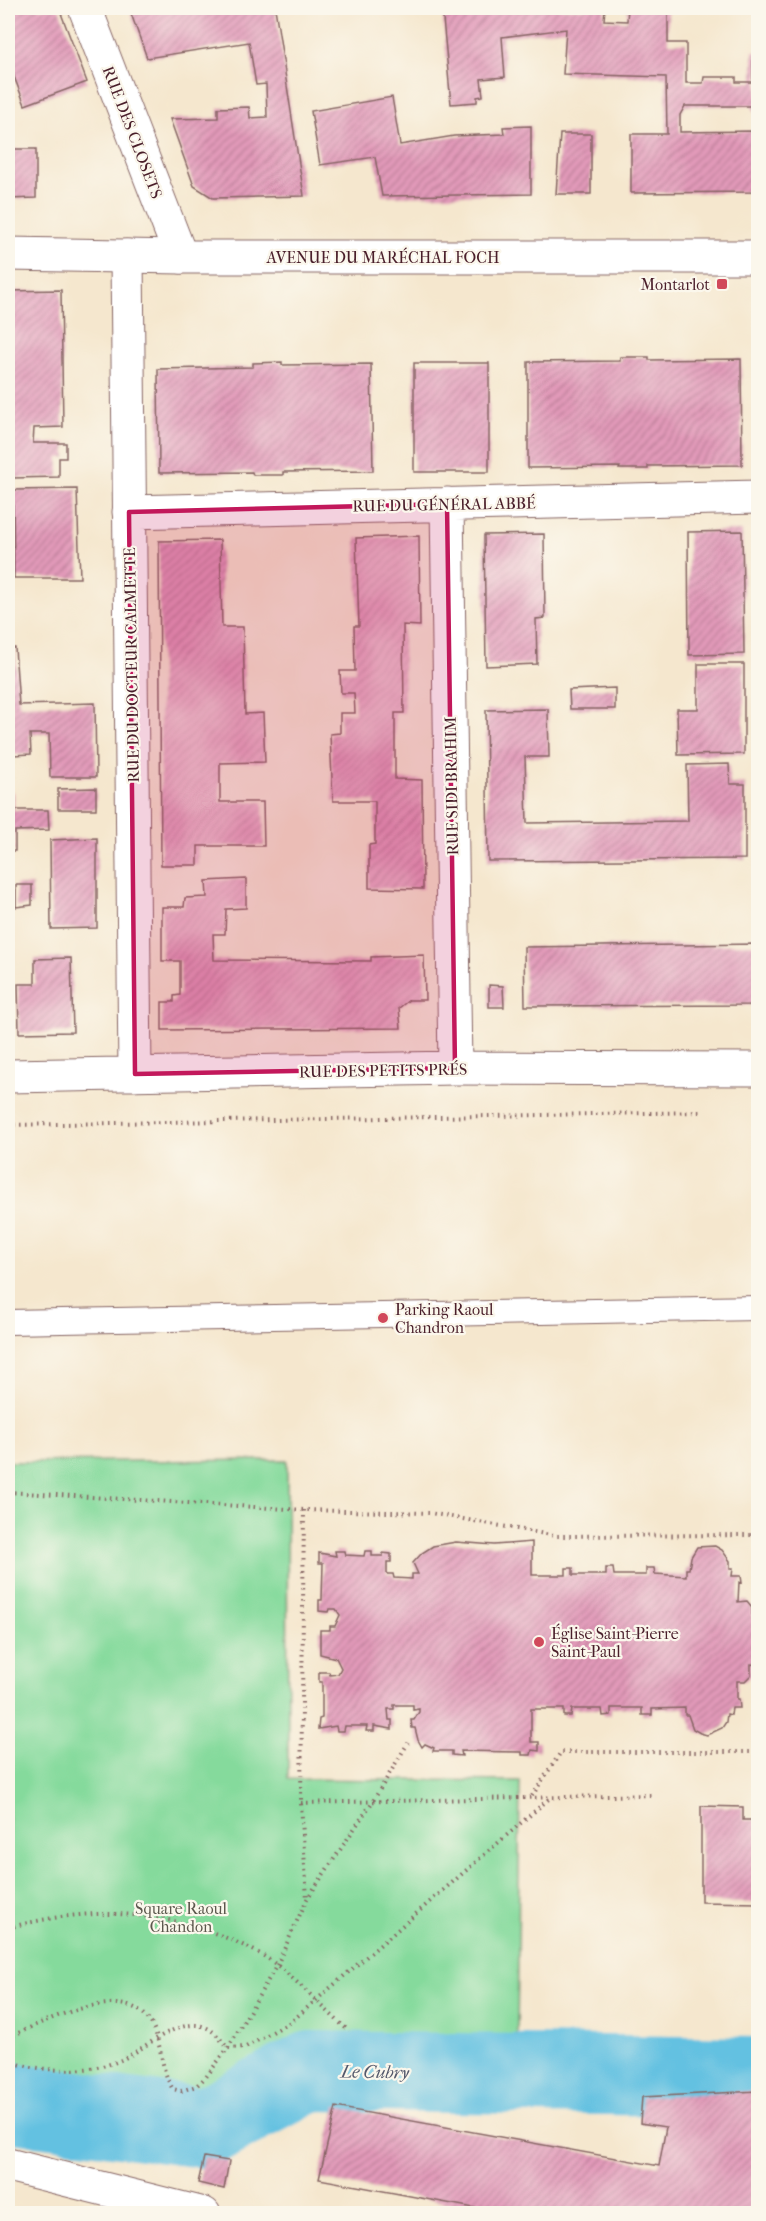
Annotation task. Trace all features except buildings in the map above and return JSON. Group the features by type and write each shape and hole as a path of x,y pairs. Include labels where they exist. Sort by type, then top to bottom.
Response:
{"street":[{"name":"RUE DES CLOSETS","path":"85,8 181,256"},
{"name":"AVENUE DU MARÉCHAL FOCH","path":"8,254 759,257"},
{"name":"RUE DU DOCTEUR CALMETTE","path":"127,256 135,1074"},
{"name":"RUE DU GÉNÉRAL ABBÉ","path":"129,512 759,497"},
{"name":"RUE SIDI BRAHIM","path":"447,504 455,1068"},
{"name":"RUE DES PETITS PRÉS","path":"8,1076 455,1068 759,1069"},
{"path":"8,2165 204,2214"}],"lane":[{"path":"8,1322 759,1308"}],"path":[{"path":"8,1125 711,1112"},
{"path":"8,1492 304,1510 430,1513 556,1536 759,1534"},
{"path":"304,1510 302,1803 307,1899"},
{"path":"8,2038 46,2020 100,2005 124,2003 139,2009 150,2020 166,2080 173,2090 181,2091 196,2086 206,2077 228,2048 277,1965 307,1899 373,1801 408,1743"},
{"path":"532,1797 561,1752 759,1752"},
{"path":"302,1803 653,1795"},
{"path":"8,2061 19,2065 75,2071 98,2068 121,2060 174,2029 199,2025 211,2030 228,2048 246,2047 292,2021 550,1797"},
{"path":"8,1928 47,1918 86,1913 126,1913 166,1919 205,1929 242,1945 277,1965 349,2031"}],"highlighted area":[{"path":"447,504 455,1068 135,1074 129,512"}],"green space":[{"name":"Square Raoul Chandon","path":"287,1460 288,1779 520,1781 517,2040 297,2050 200,2109 8,2088 8,1462"}],"waterway":[{"name":"Le Cubry","path":"8,2102 204,2128 311,2071 758,2077"}],"place":[{"name":"Montarlot","path":"722,284"},
{"name":"Parking Raoul Chandron","path":"383,1318"},
{"name":"Église Saint-Pierre Saint-Paul","path":"539,1642"}]}
